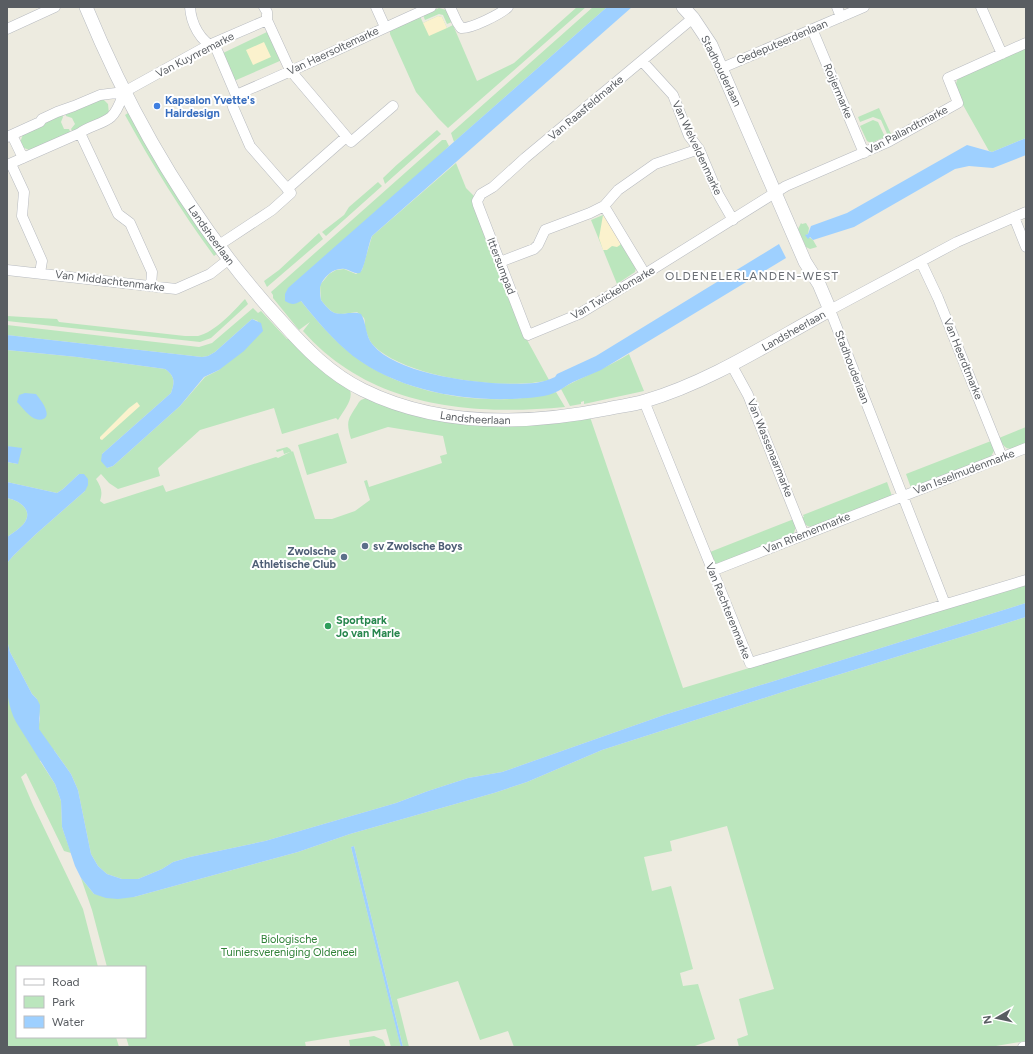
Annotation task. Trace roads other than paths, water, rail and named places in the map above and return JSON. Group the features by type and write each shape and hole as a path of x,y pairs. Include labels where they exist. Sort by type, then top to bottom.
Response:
{"street":[{"path":"7,29 55,7"},
{"name":"Landsheerlaan","path":"86,7 100,42 124,92 160,158 188,202 229,259 259,297 315,357 327,367 360,389 416,410 464,418 507,420 543,419 581,414 644,401 689,385 731,364 957,242 1026,212"},
{"path":"190,7 190,14 201,38 209,45 216,48 236,95 233,107 250,146 291,193 272,210 219,245"},
{"path":"264,7 267,12 267,20 290,70 351,142 393,106"},
{"path":"376,7 385,27"},
{"name":"Van Haersoltemarke","path":"236,95 290,70 304,66 385,27 431,7"},
{"path":"450,7 461,28 466,28 492,17 508,7"},
{"name":"Stadhouderlaan","path":"683,7 693,18 711,45 805,262 819,284 945,604"},
{"path":"836,7 841,17"},
{"name":"Gedeputeerdenlaan","path":"722,68 864,7"},
{"path":"981,7 1002,54"},
{"name":"Van Raasfeldmarke","path":"479,197 484,191 493,187 536,149 693,18"},
{"name":"Van Kuynremarke","path":"124,92 209,45 267,20"},
{"name":"Roijermarke","path":"812,29 864,153"},
{"name":"Van Pallandtmarke","path":"775,193 786,186 888,142 958,103 948,78 1026,43"},
{"name":"Van Welveldenmarke","path":"642,61 673,95 690,136 699,148 718,194 733,220"},
{"path":"23,158 9,136 40,122 42,118 100,95 124,92 118,108 111,117 86,129 80,134 9,164 24,192 22,216 42,261 40,273"},
{"path":"100,95 108,97 113,104 111,117"},
{"path":"80,134 118,214 130,222 152,272 152,286"},
{"path":"288,189 346,137"},
{"path":"500,262 534,249 538,245 545,230 590,213 604,206 618,190 655,164 699,148"},
{"name":"Van Twickelomarke","path":"528,335 578,314 775,193"},
{"name":"Ittersumpad","path":"479,197 478,205 528,335"},
{"path":"604,206 645,274"},
{"path":"1014,217 1026,247"},
{"name":"Van Middachtenmarke","path":"7,270 176,289 210,274 229,259"},
{"name":"Van Heerdtmarke","path":"921,262 938,298 1002,457"},
{"name":"Van Wassenaarmarke","path":"731,364 748,395 804,535"},
{"name":"Van Rechterenmarke","path":"644,401 750,663 1026,580"},
{"name":"Van Isselmudenmarke","path":"902,496 1026,448"},
{"name":"Van Rhemenmarke","path":"712,571 902,496"}],"water":[{"path":"607,7 632,7 372,236 360,273 341,269 333,271 326,276 320,287 321,300 332,312 339,314 361,314 370,341 373,345 386,356 404,365 449,378 497,383 535,383 553,378 557,374 596,356 779,244 786,258 601,370 573,382 554,393 528,398 471,398 429,391 408,385 370,367 353,356 326,330 301,301 293,304 285,301 285,294 288,288"},
{"path":"1026,138 1026,155 993,168 969,166 955,169 854,227 813,240 810,237 808,239 805,235 808,234 811,226 847,213 967,145 992,152"},
{"path":"252,319 261,323 263,331 244,351 219,370 204,377 180,406 113,466 107,468 101,461 102,454 171,393 173,380 171,374 165,369 77,357 7,350 7,335 202,357 208,356 215,352"},
{"path":"25,393 36,394 45,407 47,414 46,417 40,420 33,418 17,402 19,395"},
{"path":"7,446 22,448 18,464 7,462"},
{"path":"79,474 84,474 88,479 88,485 85,491 36,534 7,563 7,537 25,522 27,513 26,509 20,503 7,498 7,482 57,493"},
{"path":"1026,603 1026,617 792,689 602,750 527,782 494,793 350,834 298,852 134,897 118,899 106,898 94,894 81,878 75,866 62,827 61,801 55,784 16,722 9,703 7,692 7,640 10,652 32,694 40,705 39,729 71,774 78,790 91,854 98,866 107,874 122,879 138,879 162,869 173,862 190,857 265,841 396,803 468,778 502,772 664,715"},
{"path":"354,846 403,1047 401,1047 399,1040 351,847"}],"place":[{"name":"Kapsalon Yvette's Hairdesign","path":"157,106"},
{"name":"sv Zwolsche Boys","path":"365,546"},
{"name":"Zwolsche Athletische Club","path":"344,557"},
{"name":"Sportpark Jo van Marle","path":"328,626"}],"district":[{"name":"OLDENELERLANDEN-WEST","path":"752,276"}],"park label":[{"name":"Biologische Tuiniersvereniging Oldeneel","path":"289,945"}]}
